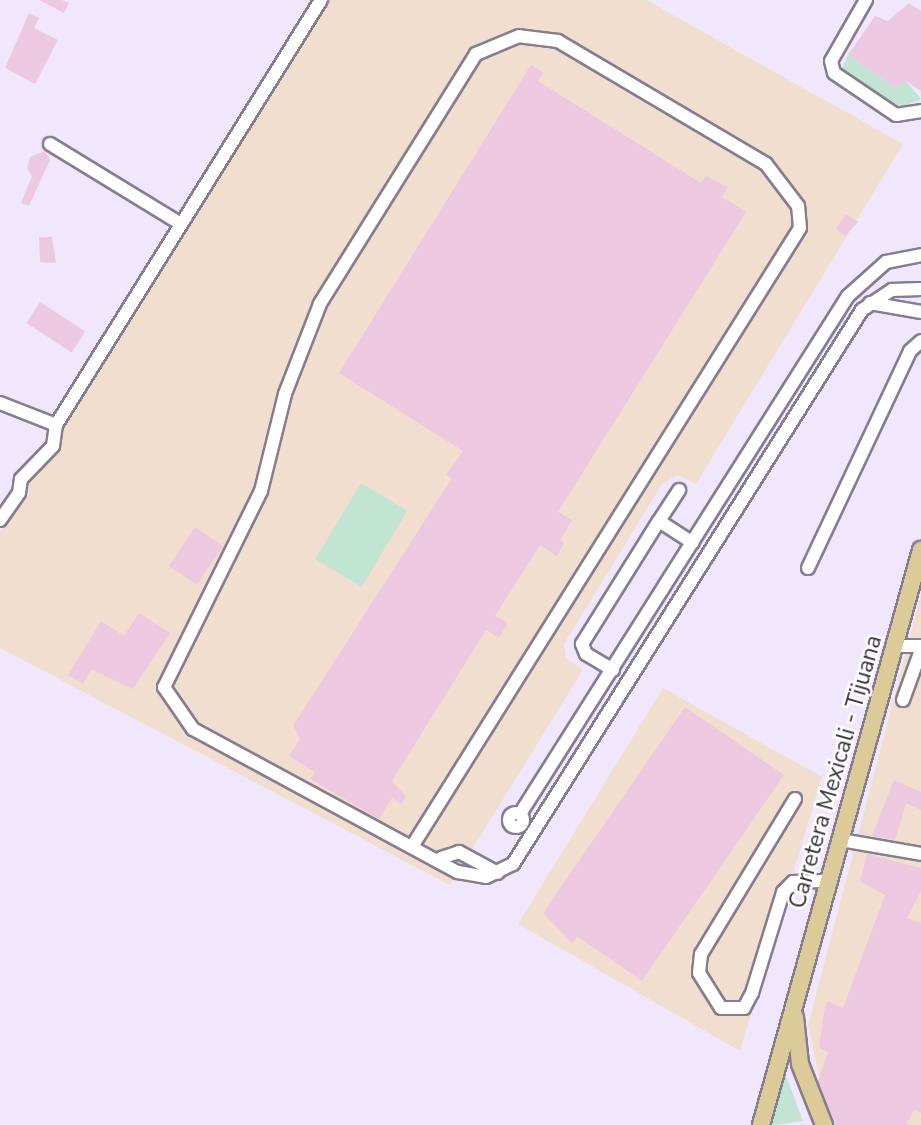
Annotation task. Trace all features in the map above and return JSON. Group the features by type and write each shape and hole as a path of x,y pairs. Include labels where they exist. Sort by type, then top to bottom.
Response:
{"main road":[{"name":"Carretera Mexicali - Tijuana","path":"761,1125 921,550"},
{"name":"Carretera Mexicali - Tijuana","path":"794,1007 800,1064 824,1125"}],"lane":[{"path":"0,520 19,493 21,479 53,446 56,425 321,0"},
{"path":"866,0 831,61 834,73 896,115 921,111"},
{"path":"413,845 800,228 798,206 766,164 558,41 519,36 476,54 320,304 285,394 261,491 167,670 169,699 193,729 413,845 441,858 466,875 498,873 513,864 540,827 870,303 892,290 921,289"},
{"path":"50,144 181,224"},
{"path":"520,814 848,296 886,262 921,255"},
{"path":"870,303 921,312"},
{"path":"808,568 910,351 921,341"},
{"path":"0,403 56,425"},
{"path":"613,670 586,654 582,644 679,490"},
{"path":"659,521 693,542"},
{"path":"895,646 921,649 903,700"},
{"path":"795,799 701,954 699,973 721,1008 736,1012 752,993 783,892 793,882 829,881"},
{"path":"841,840 921,854"},
{"path":"441,858 459,852 498,873"}],"shaded area":[{"path":"328,0 646,0 903,144 696,484 678,475 662,484 564,644 566,658 583,670 450,885 0,648 0,532"},
{"path":"921,595 921,1125 839,1125 823,1096 808,1025"},
{"path":"663,688 822,777 740,1051 518,924"}],"green space":[{"path":"848,55 896,88 906,81 921,99 902,107 850,77 842,68"},
{"path":"361,483 407,511 361,587 315,559"},
{"path":"785,1073 803,1121 772,1125"}],"building":[{"path":"39,0 62,0 69,3 64,13"},
{"path":"909,3 921,11 921,91 906,81 896,88 848,55 875,16 888,21"},
{"path":"29,13 39,18 34,28 58,40 35,84 5,68"},
{"path":"531,65 544,73 538,81 701,183 706,176 728,187 722,197 746,212 558,512 572,520 560,540 564,543 557,556 540,545 495,616 508,623 499,638 486,630 392,781 406,796 401,804 392,798 379,819 310,779 315,772 289,756 300,739 293,726 452,478 446,475 463,451 339,373"},
{"path":"45,151 50,160 29,206 21,203 32,176 27,168 30,157"},
{"path":"846,214 858,222 845,236 836,229"},
{"path":"39,237 52,237 56,263 40,262"},
{"path":"40,302 85,331 72,352 26,323"},
{"path":"195,527 223,546 197,585 169,566"},
{"path":"139,613 170,633 133,689 91,669 83,684 68,675 101,621 124,636"},
{"path":"685,707 784,775 642,981 577,936 572,943 543,913"},
{"path":"894,780 921,792 921,810 906,803 895,840 872,836"},
{"path":"867,854 921,868 921,891 907,918 921,923 921,1113 914,1110 906,1125 836,1125 818,1081 828,1053 819,1047 825,1007 828,1001 843,1008 885,895 860,881"}]}
